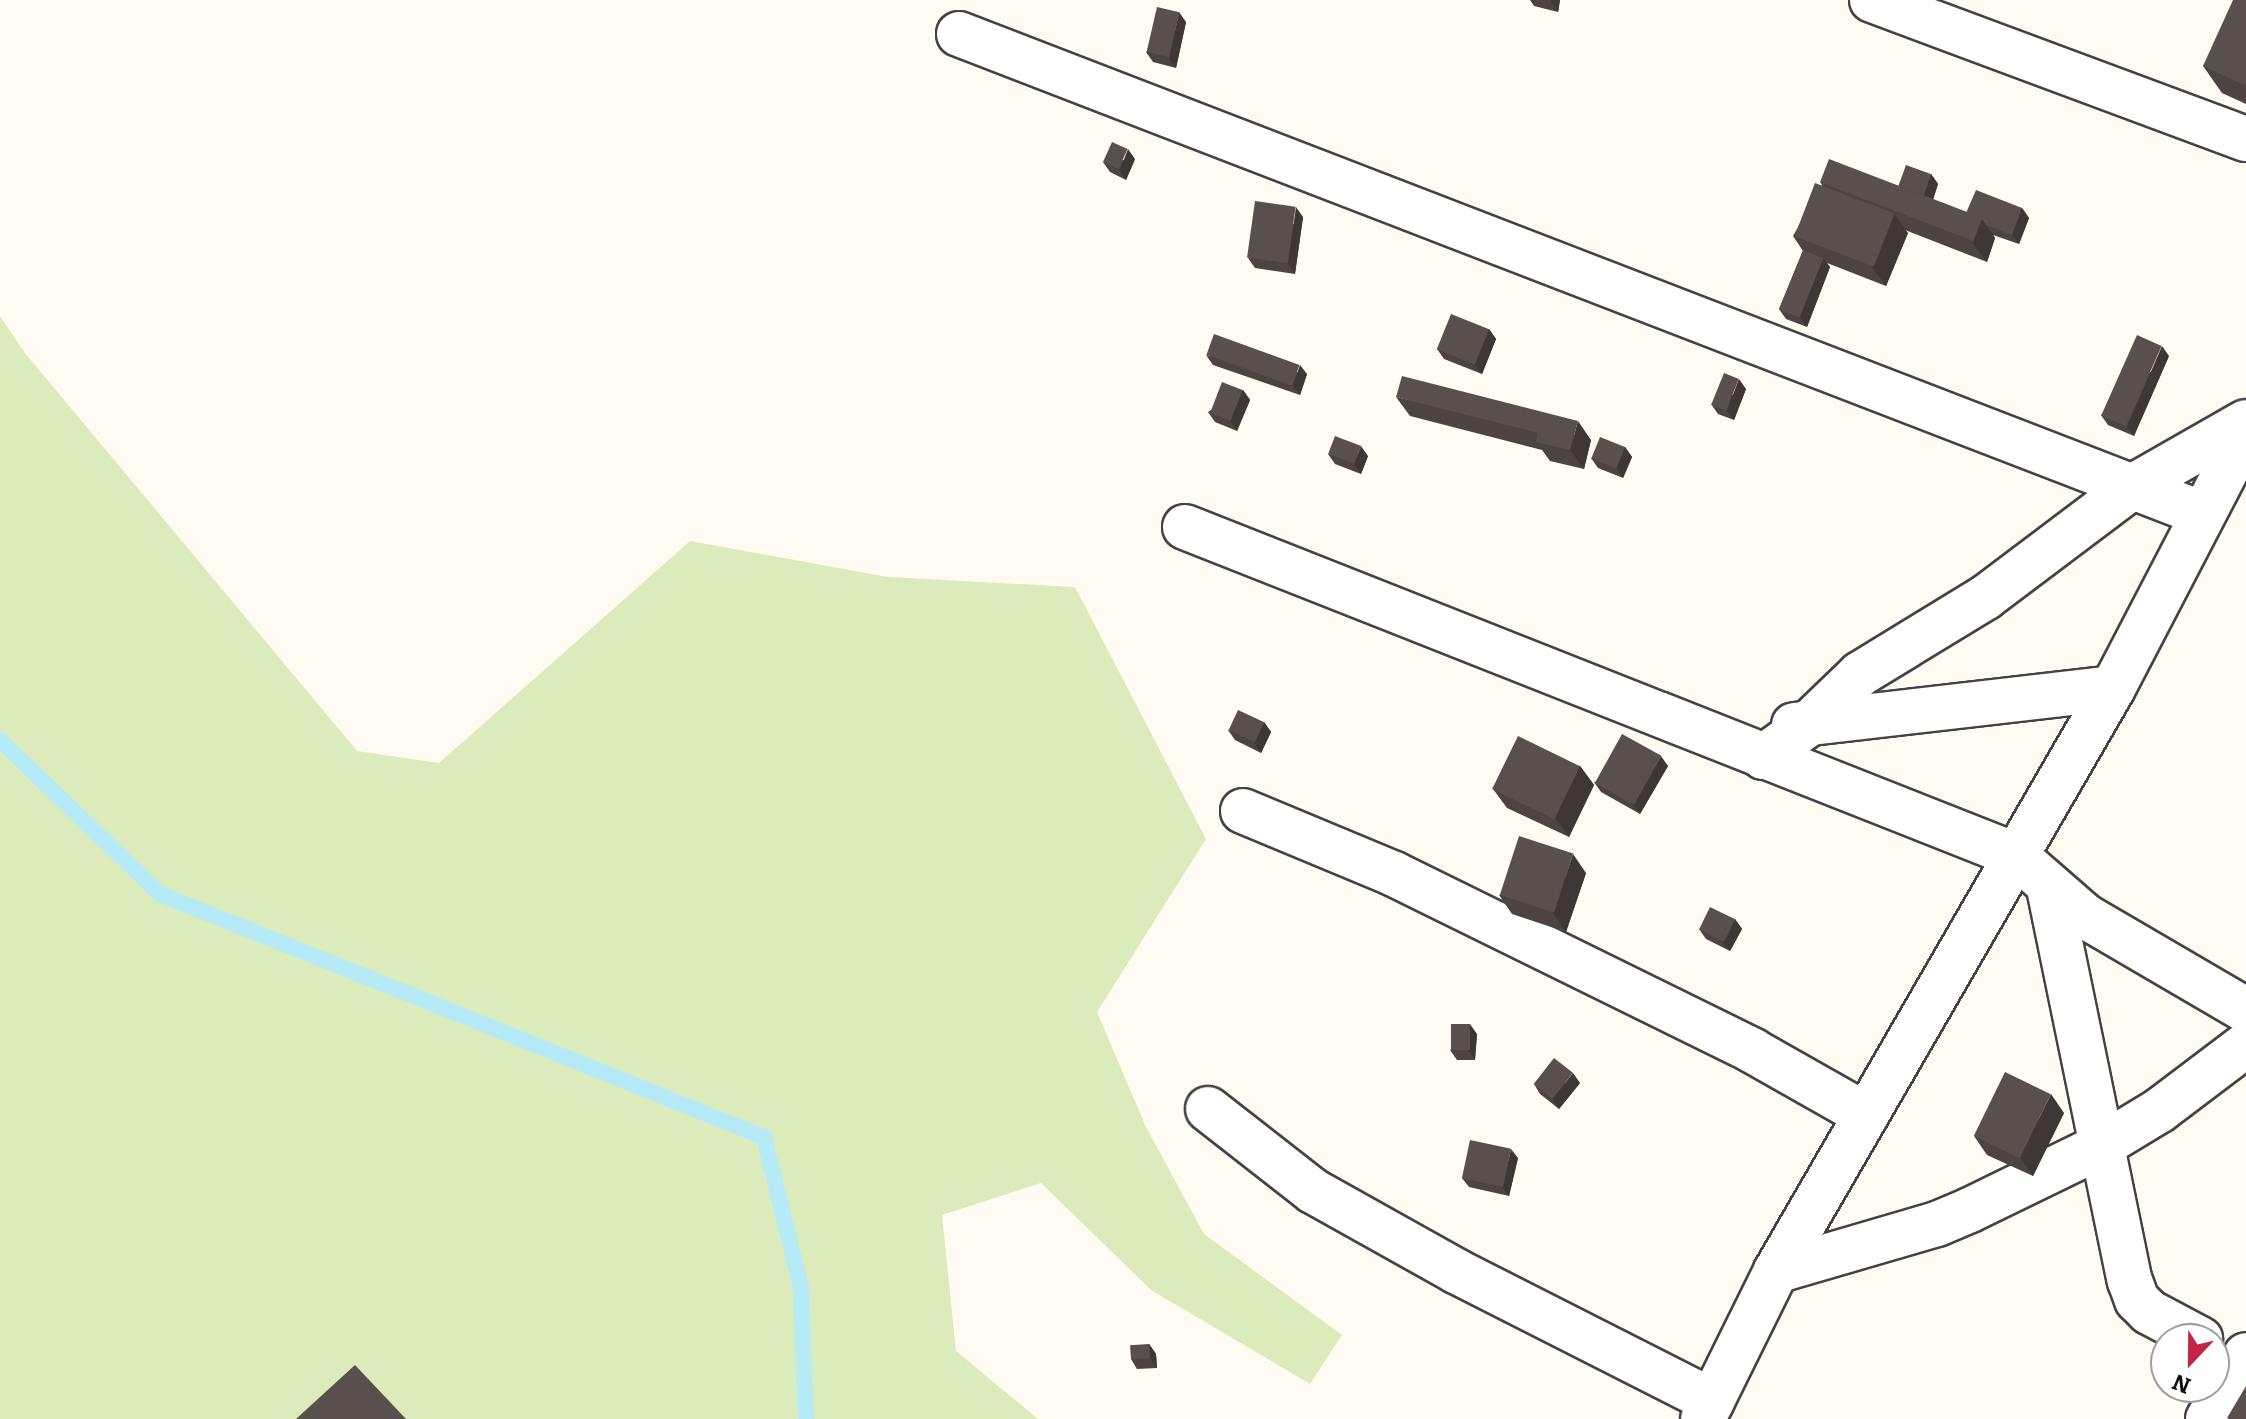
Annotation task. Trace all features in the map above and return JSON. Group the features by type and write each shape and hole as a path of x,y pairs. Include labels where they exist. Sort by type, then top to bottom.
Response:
{"street":[{"path":"1872,0 2246,139"},
{"path":"959,34 2203,514"},
{"path":"1763,757 1806,726 1860,674 1986,597 2132,487 2246,422"},
{"path":"1208,1109 1313,1191 1708,1410 1776,1271 2113,688 2246,433"},
{"path":"1185,527 2015,855 2049,888 2085,916 2246,1010"},
{"path":"1652,713 1806,726 2113,688"},
{"path":"1243,811 1394,874 1753,1051 1866,1115"},
{"path":"2049,888 2099,1147 2137,1300 2149,1312 2170,1323"},
{"path":"1776,1271 1937,1224 2099,1147 2160,1110 2246,1045"},
{"path":"2208,1419 2234,1354"}],"green space":[{"path":"0,316 25,353 357,751 439,763 690,541 888,577 1075,587 1206,839 1097,1012 1146,1127 1204,1234 1342,1335 1310,1384 1151,1290 1041,1183 942,1215 956,1351 1038,1419 0,1419"}],"building":[{"path":"2233,0 2246,0 2246,86 2203,66"},
{"path":"1157,7 1179,12 1169,57 1147,52"},
{"path":"1112,142 1128,149 1119,169 1103,162"},
{"path":"1829,159 1982,218 1973,241 1820,182"},
{"path":"1906,165 1931,174 1924,195 1898,186"},
{"path":"1815,183 1894,213 1874,267 1795,236"},
{"path":"1976,190 2022,208 2012,235 1966,213"},
{"path":"1255,201 1296,207 1288,263 1247,257"},
{"path":"1803,250 1823,258 1799,318 1779,309"},
{"path":"1451,314 1489,329 1475,365 1437,349"},
{"path":"1214,334 1300,365 1292,386 1206,355"},
{"path":"2137,335 2162,346 2126,426 2101,415"},
{"path":"1724,373 1739,379 1726,411 1711,405"},
{"path":"1402,376 1578,421 1570,450 1536,442 1538,433 1396,397"},
{"path":"1222,382 1243,390 1231,421 1210,413"},
{"path":"1335,436 1361,446 1354,464 1328,454"},
{"path":"1600,437 1625,447 1616,468 1591,458"},
{"path":"1238,710 1264,722 1255,742 1229,730"},
{"path":"1622,734 1661,756 1634,805 1595,783"},
{"path":"1518,736 1580,766 1554,819 1492,789"},
{"path":"1519,836 1573,854 1554,913 1500,895"},
{"path":"1710,907 1735,919 1724,942 1699,929"},
{"path":"1451,1024 1470,1024 1470,1050 1451,1050"},
{"path":"1554,1058 1573,1073 1553,1099 1534,1084"},
{"path":"2005,1072 2051,1094 2020,1158 1974,1136"},
{"path":"1470,1140 1511,1149 1503,1187 1462,1178"},
{"path":"1149,1344 1150,1358 1131,1359 1130,1345"},
{"path":"355,1365 406,1419 296,1419"},
{"path":"2246,1386 2246,1419 2227,1418"}],"waterway":[{"path":"0,740 160,894 764,1137 801,1288 806,1419"}]}
